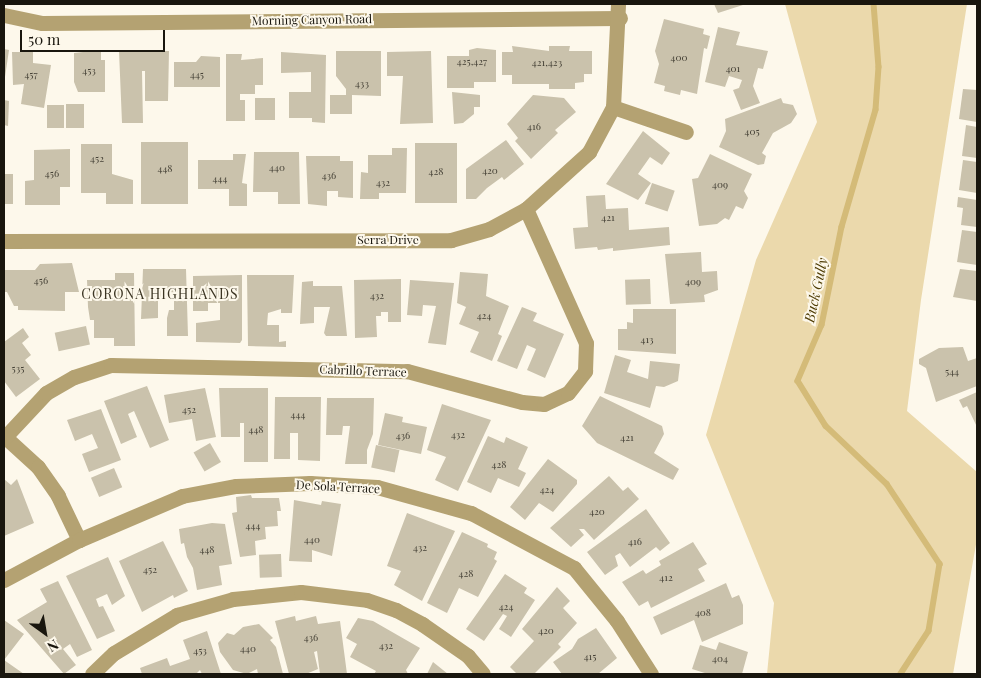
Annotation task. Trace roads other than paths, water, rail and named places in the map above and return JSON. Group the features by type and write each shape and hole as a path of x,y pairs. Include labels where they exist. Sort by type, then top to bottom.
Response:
{"street":[{"name":"Morning Canyon Road","path":"4,15 42,23 619,11"},
{"name":"Serra Drive","path":"4,241 451,240 489,229 526,209 589,152 613,106 619,11"},
{"path":"613,106 686,132"},
{"name":"Cabrillo Terrace","path":"5,437 46,392 74,377 111,365 407,371 522,402 544,404 568,393 585,371 586,343 526,209"},
{"path":"5,437 38,467 58,496 79,540"},
{"name":"De Sola Terrace","path":"4,580 79,540 182,496 236,486 310,483 377,487 424,498 471,513 574,568 618,621 651,674"},
{"path":"92,674 114,653 177,615 233,600 301,592 367,600 396,610 422,624 468,656 483,674"}],"waterway":[{"name":"Buck Gully","path":"874,4 879,67 876,110 842,227 822,325 798,381 826,426 887,484 940,564 929,631 901,674"}],"district":[{"name":"CORONA HIGHLANDS","path":"160,294"}]}
